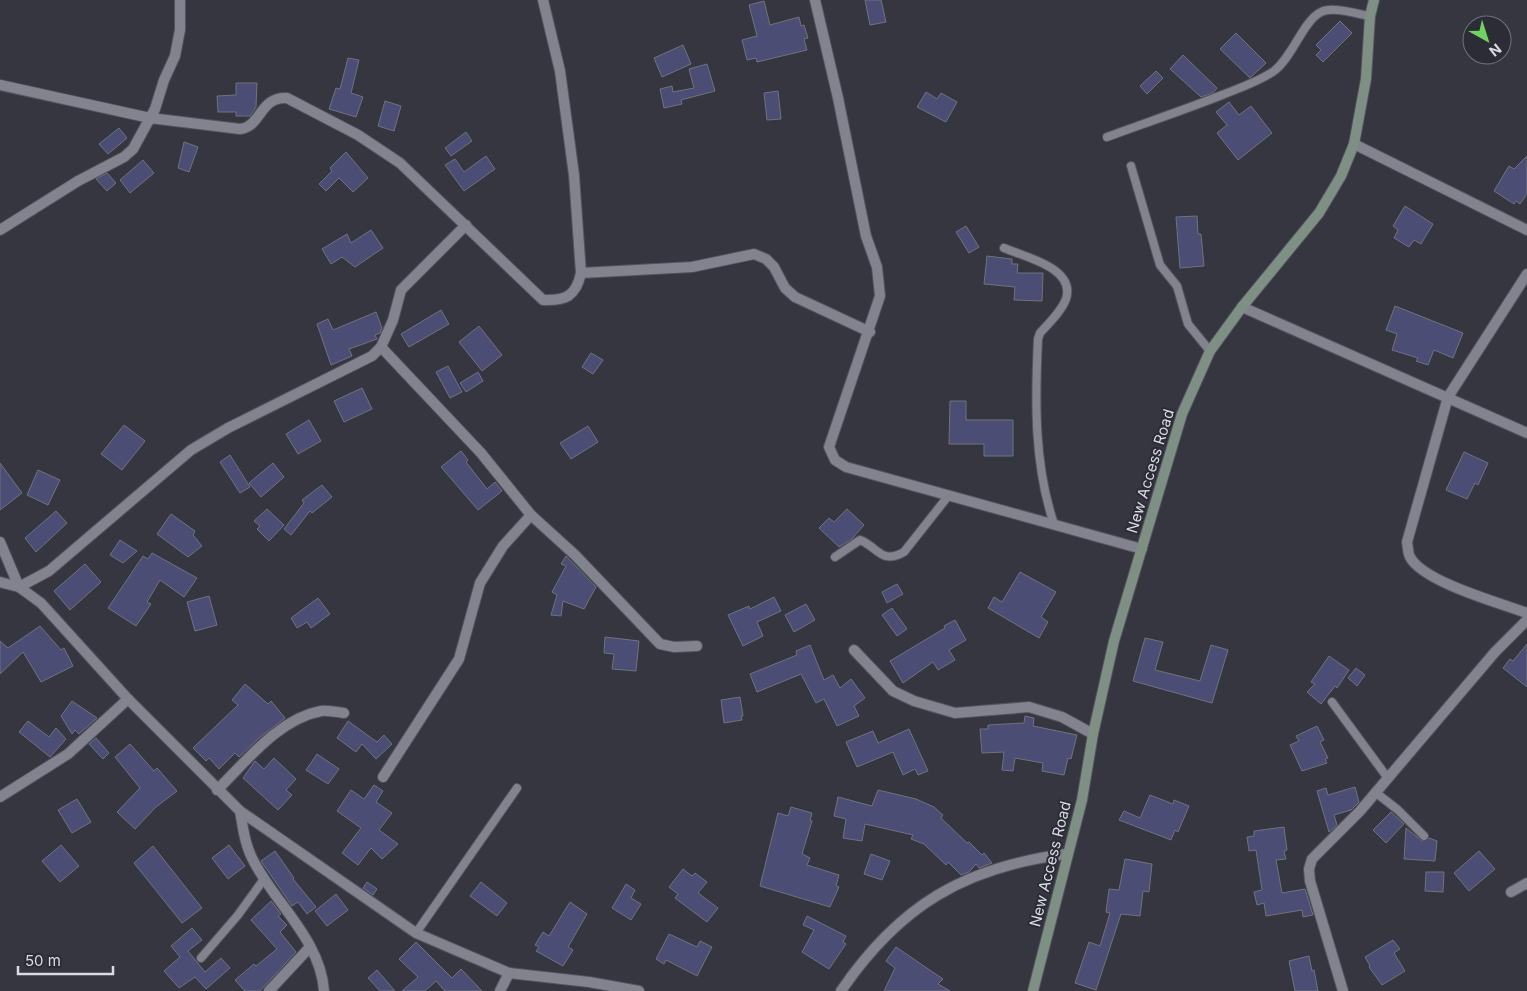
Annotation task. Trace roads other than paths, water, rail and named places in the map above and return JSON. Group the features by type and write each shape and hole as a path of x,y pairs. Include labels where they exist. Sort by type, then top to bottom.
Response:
{"main road":[{"name":"New Access Road","path":"1033,991 1066,854 1082,800 1093,734 1114,641 1182,414 1210,351 1242,307 1318,214 1341,176 1354,144 1366,79 1370,16 1374,0"}],"street":[{"path":"0,230 69,186 124,157 133,149 150,118 175,56 180,30 180,0"},
{"path":"0,85 150,118 245,129 269,102 278,98 287,98 358,135 400,164 544,300 559,301 570,295 578,286 581,273 574,175 560,71 543,0"},
{"path":"814,0 838,98 866,236 877,267 880,296 870,332 829,448 835,460 846,467 1142,549"},
{"path":"1354,144 1527,230"},
{"path":"19,588 49,571 191,450 228,428 372,356 381,347 393,320 401,290 466,225"},
{"path":"581,273 692,267 754,254 766,259 774,268 785,288 795,297 870,332"},
{"path":"1527,274 1448,397 1407,542 1410,557 1423,571 1443,582 1527,614"},
{"path":"1242,307 1527,433"},
{"path":"381,347 481,453 531,515 575,555 660,644 666,647 697,646"},
{"path":"383,777 459,659 480,583 504,546 531,515"},
{"path":"0,542 19,588"},
{"path":"0,582 19,588 41,603 216,790 240,811 416,933 509,973 589,982 639,991"},
{"path":"1343,991 1310,881 1309,869 1316,854 1360,811 1386,777 1495,652 1527,620"},
{"path":"854,650 893,691 914,701 954,713 1029,707 1062,717 1093,734"},
{"path":"0,797 68,754 128,698"},
{"path":"216,790 287,725 321,711 344,712"},
{"path":"240,811 252,858 310,947 319,964 324,991"},
{"path":"841,991 882,938 918,906 954,885 1026,859 1066,854"},
{"path":"1511,892 1527,883"},
{"path":"269,991 310,947"},
{"path":"500,991 509,973"}],"lane":[{"path":"1107,137 1254,82 1275,71 1314,17 1322,12 1328,10 1370,16"},
{"path":"1131,166 1160,265 1177,286 1188,324 1210,351"},
{"path":"1004,248 1052,269 1064,277 1068,286 1065,300 1040,333 1038,339 1036,381 1041,473 1045,498 1054,524"},
{"path":"835,558 860,540 884,557 896,557 904,552 949,496"},
{"path":"1332,702 1386,777"},
{"path":"416,933 517,788"},
{"path":"1375,792 1398,810 1424,836"},
{"path":"202,958 238,915 264,879"}]}
